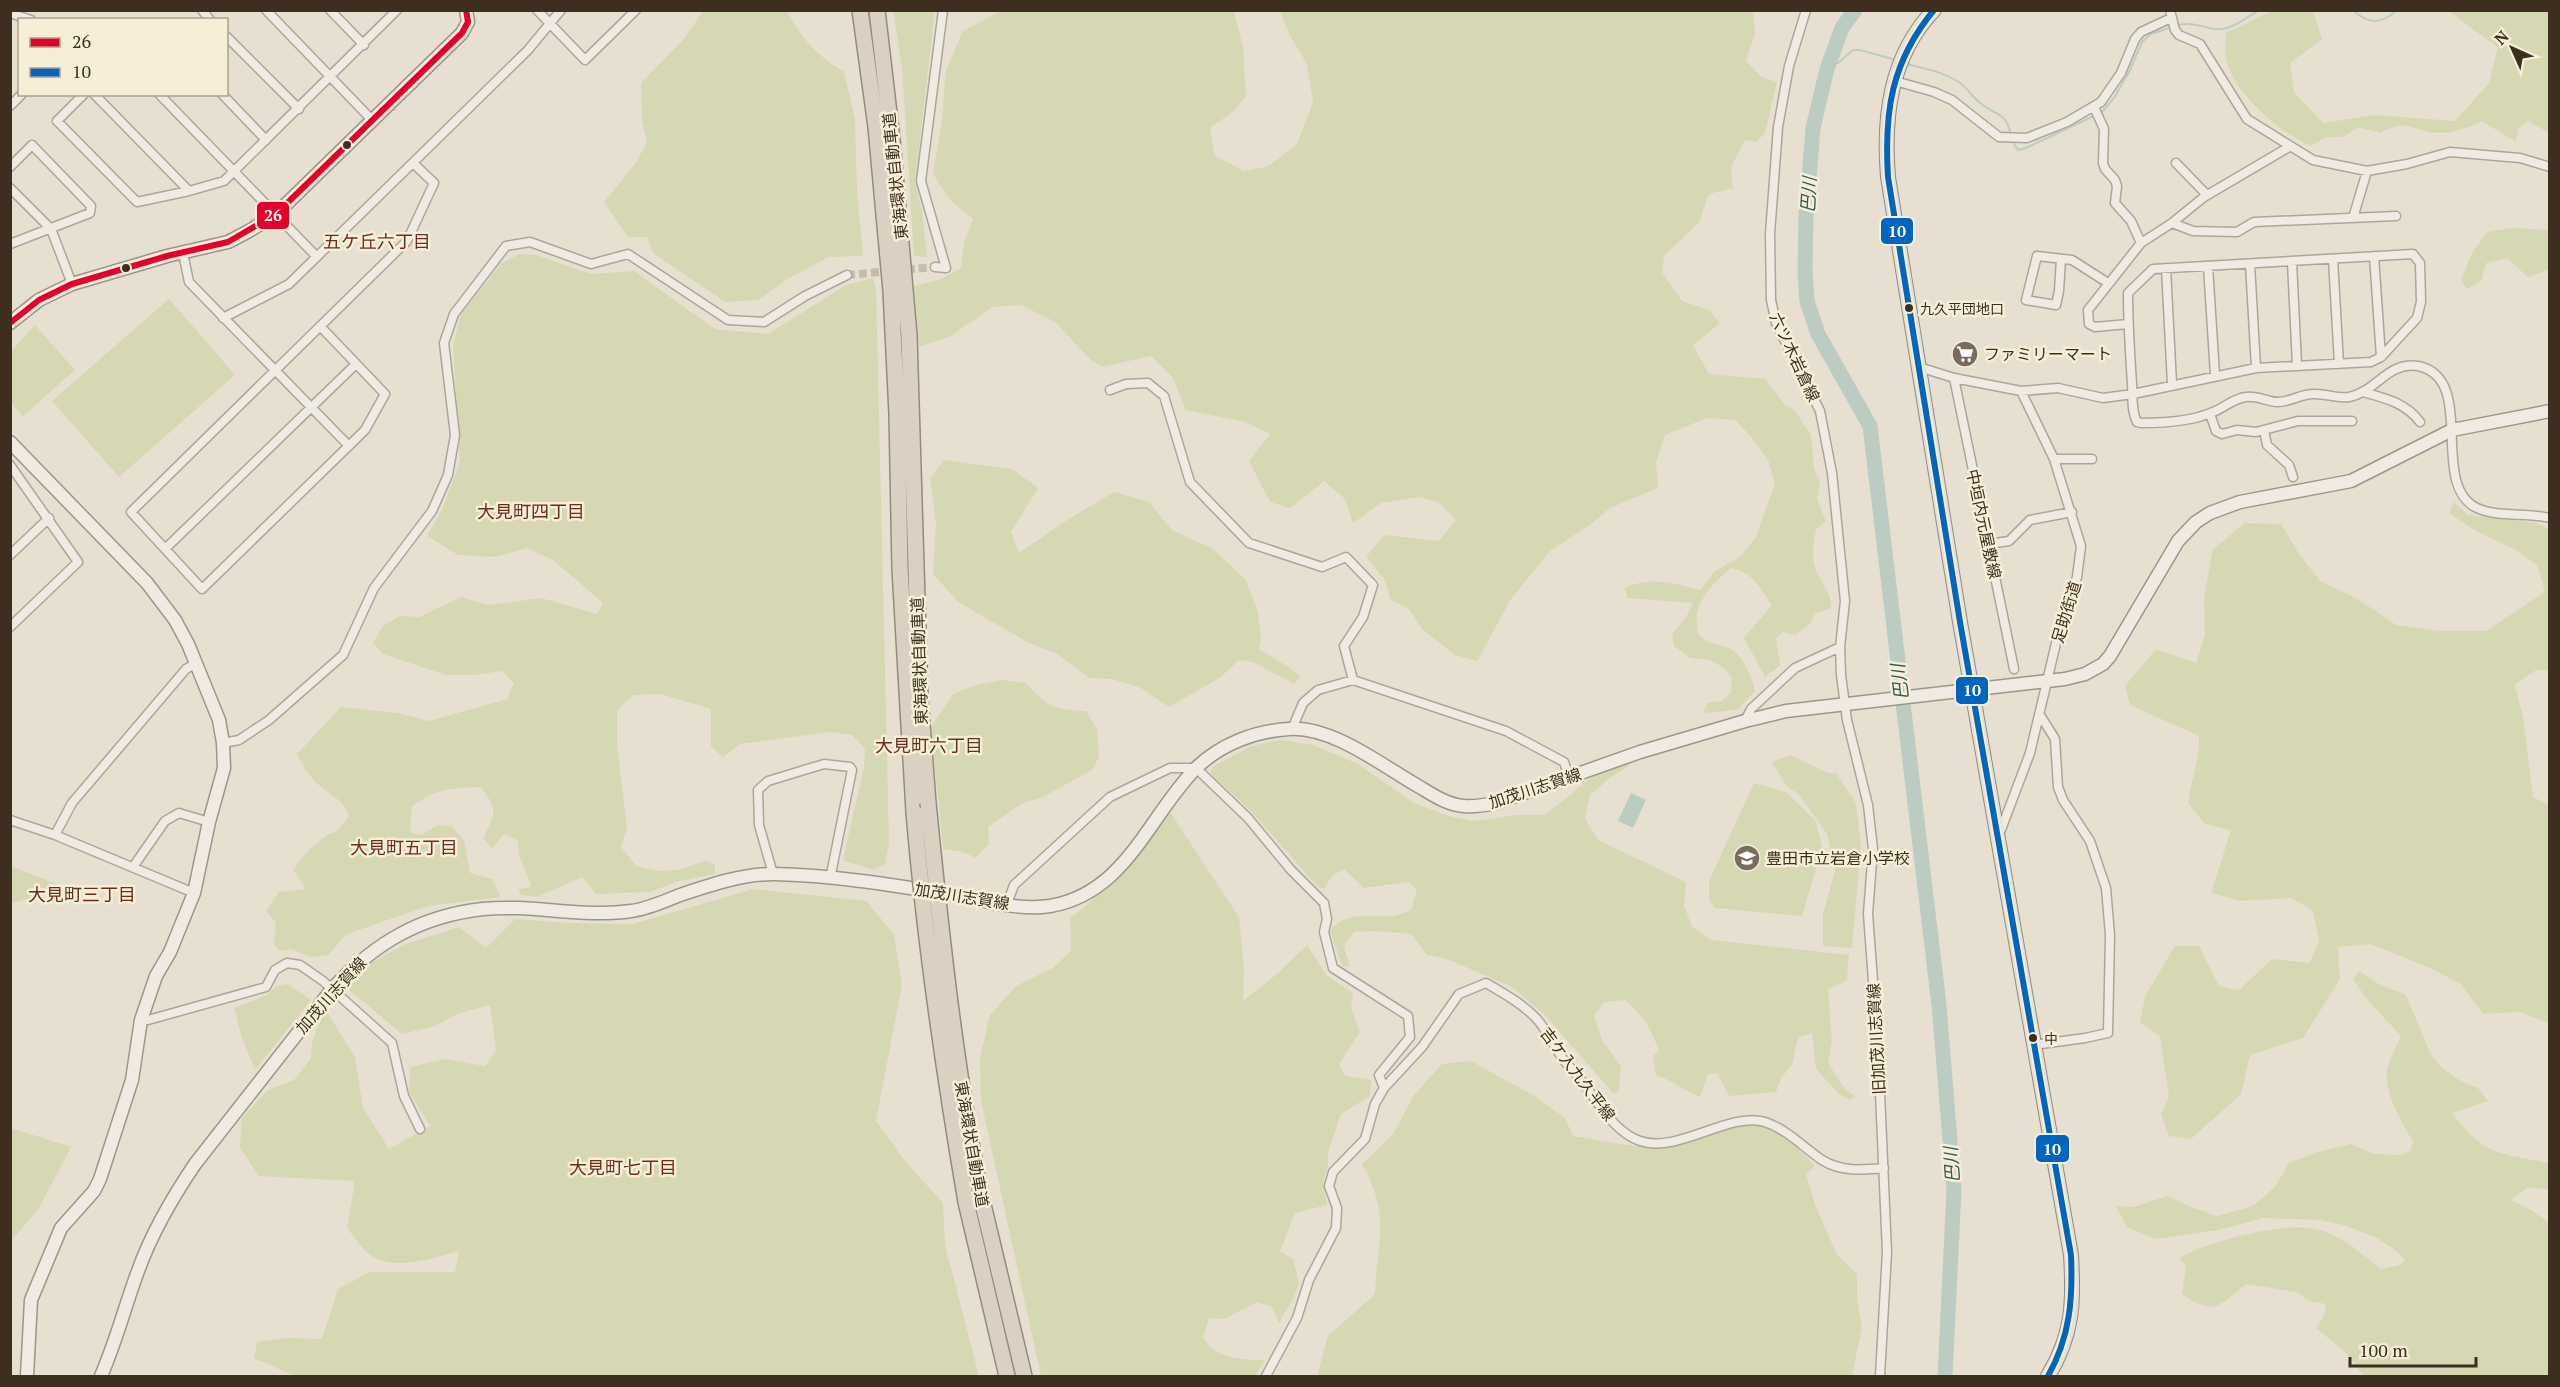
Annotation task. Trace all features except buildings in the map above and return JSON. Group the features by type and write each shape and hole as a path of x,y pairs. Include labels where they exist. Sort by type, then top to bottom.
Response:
{"highway":[{"name":"東海環状自動車道","path":"860,10 876,127 891,291 897,414 902,614 919,871 951,1114 966,1202 1007,1377"},
{"name":"東海環状自動車道","path":"877,10 892,140 909,336 920,698 940,927 956,1050 981,1196 1024,1377"}],"main road":[{"path":"1934,10 1923,22 1905,51 1895,81 1887,118 1888,177 1972,691 2071,1255 2073,1280 2070,1325 2060,1357 2048,1377"}],"street":[{"path":"266,10 372,120"},
{"path":"330,10 364,45"},
{"path":"82,96 57,121 138,202 189,191 224,181 332,77 397,10"},
{"path":"10,323 39,300 72,284 228,242 276,214 462,33 468,22 466,10"},
{"path":"537,10 585,60 636,10"},
{"path":"223,318 289,284 528,51 549,22 561,10"},
{"path":"934,267 946,268 921,181 943,10"},
{"name":"六ツ木岩倉線","path":"1806,10 1789,66 1778,127 1770,234 1771,300 1776,323 1820,411 1832,473 1845,601 1840,647 1849,704"},
{"path":"10,13 25,18"},
{"path":"1895,81 1934,92 1952,100 1999,137 2027,138 2060,126 2101,102 2121,73 2135,39 2141,32 2170,14 2179,35 2200,44 2210,56 2247,119 2302,156 2323,164 2367,171 2451,152 2520,158 2550,167"},
{"path":"228,38 298,109"},
{"path":"96,96 189,191"},
{"path":"161,96 317,257"},
{"path":"224,96 266,140"},
{"path":"2094,107 2104,129 2103,163 2117,186 2115,203 2131,221 2141,243"},
{"path":"10,167 32,145 91,206 90,213 10,244"},
{"path":"2128,324 2095,327 2089,324 2088,310 2141,243 2172,223 2207,195 2289,147"},
{"path":"320,326 385,394 365,430 202,589 131,512 320,326 407,241 434,183 413,163"},
{"path":"2176,163 2207,195"},
{"path":"2353,218 2367,171"},
{"path":"10,188 51,228 72,284"},
{"path":"2172,223 2193,231 2237,232 2254,222 2396,216"},
{"path":"223,743 239,740 269,720 343,655 374,588 432,511 448,475 455,435 444,343 454,314 506,246 530,242 591,264 628,254 728,320 764,322 805,296 847,275"},
{"path":"183,253 189,282 349,446"},
{"path":"1919,367 1954,378 2020,391 2058,388 2103,398 2133,394 2214,375 2256,368 2371,362 2381,357 2417,318 2421,302 2420,262 2413,254 2153,269 2128,293 2128,324 2133,394 2133,416 2137,422 2149,423 2210,414 2246,397 2280,402 2311,394 2344,398 2363,392 2398,367 2408,365 2425,368 2442,385 2449,406 2457,484 2468,501 2478,508 2550,518"},
{"path":"2061,259 2060,291 2056,305 2026,300 2037,256 2072,260 2108,283"},
{"path":"2374,256 2381,357"},
{"path":"2333,259 2339,364"},
{"path":"2292,262 2297,365"},
{"path":"2250,264 2256,368"},
{"path":"2208,266 2214,375"},
{"path":"2166,268 2172,384"},
{"path":"165,549 356,364"},
{"name":"中垣内元屋敷線","path":"1954,378 2014,669"},
{"path":"1110,390 1126,384 1148,383 1164,396 1190,482 1249,543 1322,567 1346,557 1372,585 1363,617 1344,646 1353,680"},
{"name":"足助街道","path":"1998,835 2030,753 2047,681 2078,577 2081,546 2054,459 2020,391"},
{"path":"2363,392 2400,404 2415,415 2420,422"},
{"name":"加茂川志賀線","path":"101,1377 138,1271 158,1225 176,1192 244,1100 333,988 374,949 401,933 441,918 484,909 600,914 634,911 727,880 773,874 899,886 1007,904 1047,906 1086,896 1105,881 1125,861 1196,768 1236,741 1257,734 1292,729 1314,732 1346,744 1446,802 1462,806 1496,803 1640,752 1786,711 1972,691 2085,674 2103,664 2118,646 2178,541 2196,522 2210,513 2240,502 2351,481 2452,430 2550,411"},
{"path":"2210,414 2216,431 2222,434 2237,430 2264,430 2298,421 2352,421"},
{"path":"2264,430 2267,445 2289,465 2294,477"},
{"path":"10,442 147,583 175,620 196,663 219,720 224,768 209,822 194,894 170,952 156,976 141,1020 132,1080 100,1179 94,1191 61,1228 31,1300 27,1377"},
{"path":"2054,459 2092,459"},
{"path":"10,465 18,473 78,561 10,627"},
{"path":"10,480 18,473"},
{"path":"1989,544 2009,541 2030,520 2072,512"},
{"path":"10,555 49,518"},
{"path":"1745,721 1751,709 1795,668 1840,647"},
{"path":"55,835 72,803 186,669 196,663"},
{"path":"1292,729 1303,703 1318,690 1353,680 1506,731 1564,762 1569,777"},
{"name":"旧加茂川志賀線","path":"1849,704 1868,806 1873,849 1868,914 1878,1048 1887,1282 1880,1377"},
{"path":"2034,1045 2108,1033 2110,935 2106,888 2090,841 2063,800 2058,787 2055,739 2040,715"},
{"path":"773,874 759,825 758,790 768,781 824,764 850,767 852,770 830,879"},
{"path":"1007,904 1014,885 1110,796 1170,768 1196,768 1248,818 1292,870 1324,903 1328,919 1324,932 1333,968 1408,1016 1410,1037 1379,1075 1384,1088 1365,1138 1333,1172 1329,1186 1337,1208 1336,1228 1309,1280 1297,1318 1266,1377"},
{"path":"133,867 165,821 179,813 209,822"},
{"path":"10,820 55,835 194,894"},
{"path":"141,1020 266,987 275,970 287,963 300,965 333,988 392,1043 404,1096 420,1129"},
{"name":"吉ケ入九久平線","path":"1384,1088 1422,1047 1459,994 1486,983 1508,995 1536,1018 1564,1060 1612,1120 1628,1136 1642,1142 1659,1142 1681,1139 1742,1122 1762,1121 1794,1137 1823,1161 1861,1171 1884,1168"}],"green space":[{"path":"1337,10 1340,13 1342,10 1755,11 1753,13 1755,33 1746,61 1761,77 1777,82 1765,133 1756,142 1745,140 1731,167 1733,188 1709,194 1699,222 1664,256 1662,272 1682,301 1709,310 1720,323 1693,345 1709,374 1765,379 1785,405 1795,411 1811,435 1814,469 1820,481 1817,499 1826,521 1816,529 1813,558 1817,573 1830,597 1831,608 1815,614 1810,624 1795,635 1783,632 1776,638 1780,665 1765,677 1744,638 1772,605 1760,587 1745,573 1738,570 1731,568 1715,582 1697,614 1698,634 1710,643 1732,650 1749,673 1755,691 1737,710 1703,712 1708,703 1721,701 1731,693 1732,678 1724,668 1710,660 1690,658 1674,646 1672,634 1686,617 1693,603 1627,598 1625,588 1644,582 1653,582 1672,583 1700,590 1714,572 1741,556 1756,537 1775,483 1768,460 1735,420 1707,418 1665,435 1656,462 1658,488 1610,508 1591,524 1550,551 1511,599 1477,661 1455,655 1422,629 1409,609 1390,599 1385,580 1366,557 1384,535 1439,541 1456,520 1438,502 1419,497 1381,503 1353,523 1345,499 1324,481 1290,508 1270,502 1249,461 1270,434 1246,422 1186,410 1173,378 1151,356 1102,367 1090,359 1055,322 1021,305 992,307 951,336 919,347 913,286 939,280 961,268 964,242 973,219 950,200 933,174 942,120 946,70 963,31 1001,11 1234,11 1243,47 1246,96 1234,111 1210,128 1214,155 1244,171 1269,166 1297,144 1313,102 1307,64 1290,36 1280,11"},
{"path":"703,11 787,11 811,46 844,72 855,119 857,191 863,256 829,257 789,278 758,300 725,302 653,253 647,237 628,237 604,202 635,164 647,142 642,121 641,83 684,39"},
{"path":"893,11 935,11 915,181 922,211 927,257 914,256 902,67"},
{"path":"2272,11 2313,11 2322,39 2290,63 2294,92 2323,123 2374,115 2455,121 2489,83 2498,48 2449,11 2549,11 2549,133 2528,121 2518,129 2516,142 2482,121 2446,133 2398,126 2380,133 2358,127 2343,137 2326,137 2311,146 2286,132 2249,100 2232,75 2227,62 2226,33"},
{"path":"2513,228 2549,230 2549,269 2528,277 2507,258 2486,263 2482,280 2467,289 2461,280 2472,253 2487,232"},
{"path":"519,254 536,255 591,274 634,271 715,329 768,334 846,285 873,278 876,288 889,843 885,864 873,870 843,860 864,767 865,749 852,735 831,732 740,744 723,757 711,747 711,709 660,694 634,695 617,710 617,746 627,828 621,847 636,866 658,871 678,870 705,861 715,864 715,874 676,882 650,892 596,894 582,877 537,897 521,895 518,889 532,887 519,855 518,841 504,834 492,849 483,838 493,817 492,806 486,794 480,787 444,790 436,792 412,807 410,833 422,835 437,825 451,826 464,840 470,873 492,879 501,897 428,906 347,934 328,955 312,957 291,949 280,951 274,945 276,923 266,911 279,892 306,889 293,870 311,848 338,830 349,815 341,802 311,777 297,754 341,707 398,713 429,721 507,699 514,683 502,671 474,675 446,675 383,654 373,643 383,626 400,616 419,617 461,597 489,605 541,598 597,614 603,603 553,560 527,548 494,557 458,555 427,536 441,512 460,462 453,345 461,314 501,264"},
{"path":"169,299 235,375 119,477 52,401"},
{"path":"35,325 75,370 23,416 11,403 11,351"},
{"path":"944,460 1012,469 1038,488 1011,532 1019,553 1067,520 1114,492 1149,502 1172,530 1213,549 1245,579 1258,612 1261,639 1259,649 1300,676 1294,684 1253,662 1239,660 1221,677 1169,707 1139,687 1111,679 1089,678 1056,653 1029,643 958,602 933,574 936,523 930,478"},
{"path":"2454,502 2468,515 2536,523 2549,529 2549,670 2536,670 2515,685 2523,717 2533,797 2549,805 2549,1023 2520,1012 2483,1014 2461,984 2428,967 2371,944 2338,947 2340,979 2303,1038 2250,1055 2241,1094 2191,1139 2169,1136 2161,1114 2169,1097 2160,1036 2140,1023 2145,996 2175,946 2199,946 2219,986 2239,990 2272,959 2310,963 2319,940 2313,911 2292,898 2240,901 2211,893 2231,830 2205,824 2188,803 2199,736 2130,705 2125,686 2156,649 2196,663 2205,635 2204,598 2213,549 2245,523 2281,524 2299,554 2320,581 2356,598 2396,625 2438,631 2486,631 2545,592 2537,565 2516,550 2476,531 2449,513"},
{"path":"1002,680 1026,683 1052,706 1066,710 1086,711 1097,729 1099,757 1092,770 1043,797 1021,804 988,827 989,844 976,858 963,852 943,849 931,727 953,694 976,685"},
{"path":"1281,740 1313,745 1358,764 1414,803 1449,816 1474,821 1517,815 1545,815 1597,773 1627,762 1629,766 1611,777 1590,795 1585,819 1598,840 1686,882 1684,905 1692,927 1712,940 1849,955 1847,980 1828,990 1832,1041 1828,1063 1845,1089 1855,1096 1850,1100 1839,1094 1816,1069 1812,1033 1798,1037 1792,1065 1781,1078 1776,1092 1729,1096 1717,1073 1708,1074 1700,1097 1656,1075 1653,1056 1659,1051 1656,1042 1638,1012 1625,1000 1604,1002 1594,1016 1603,1042 1621,1066 1619,1091 1614,1094 1543,1013 1510,986 1447,959 1427,955 1411,934 1354,932 1344,946 1350,967 1342,966 1330,930 1352,917 1393,916 1411,910 1417,890 1408,882 1364,888 1344,869 1332,876 1324,889 1317,886 1251,811 1211,774 1212,767 1252,746"},
{"path":"1790,755 1828,773 1836,773 1856,803 1861,846 1852,948 1823,946 1823,914 1835,871 1827,834 1801,797 1785,784 1772,762"},
{"path":"1754,783 1786,792 1816,821 1822,848 1802,916 1715,908 1709,899 1709,881"},
{"path":"1170,812 1239,917 1244,967 1243,1001 1277,974 1307,945 1326,975 1353,993 1351,1008 1360,1032 1339,1064 1345,1076 1371,1080 1370,1096 1341,1114 1328,1153 1328,1165 1323,1183 1327,1205 1295,1213 1280,1251 1293,1259 1299,1283 1279,1323 1272,1307 1257,1302 1224,1319 1209,1318 1203,1337 1215,1350 1238,1359 1265,1360 1255,1376 1041,1376 981,1101 980,1058 990,1015 1016,986 1053,968 1071,951 1070,918 1098,895 1124,868"},
{"path":"11,866 70,889 11,903"},
{"path":"753,889 866,901 894,934 902,985 876,1121 905,1161 943,1203 945,1245 979,1376 295,1376 254,1358 257,1342 287,1338 322,1339 338,1289 370,1272 455,1272 459,1251 425,1260 400,1263 378,1259 365,1251 347,1228 355,1181 258,1176 240,1147 242,1118 268,1090 294,1080 311,1058 312,1043 325,1009 355,1057 363,1108 389,1149 430,1126 409,1092 410,1067 445,1059 485,1066 496,1050 490,1005 457,1014 435,1026 402,1034 347,988 368,964 406,944 459,927 486,948 515,919 633,924"},
{"path":"2359,971 2377,983 2406,995 2430,1053 2440,1066 2459,1080 2478,1088 2488,1101 2452,1113 2474,1138 2495,1151 2549,1163 2549,1189 2527,1188 2511,1200 2531,1210 2549,1223 2549,1376 2364,1376 2346,1353 2316,1328 2324,1316 2326,1304 2309,1301 2296,1292 2246,1284 2216,1306 2202,1305 2182,1294 2186,1266 2180,1258 2224,1240 2263,1231 2297,1227 2320,1230 2339,1238 2381,1269 2400,1265 2405,1260 2395,1250 2375,1237 2343,1225 2320,1220 2263,1218 2218,1230 2156,1239 2127,1227 2116,1206 2133,1207 2168,1196 2217,1216 2253,1206 2275,1187 2289,1163 2317,1152 2351,1144 2374,1154 2402,1155 2410,1151 2413,1141 2395,1108 2387,1080 2389,1062 2401,1036 2366,998 2353,979"},
{"path":"287,984 311,1000 255,1070 241,1035 234,1008 265,996 277,986"},
{"path":"1471,1061 1533,1095 1565,1118 1573,1136 1655,1147 1682,1144 1728,1129 1752,1125 1774,1130 1791,1142 1815,1166 1806,1174 1815,1205 1837,1255 1857,1274 1857,1299 1862,1327 1852,1376 1317,1376 1328,1336 1375,1294 1379,1213 1377,1198 1362,1164 1393,1134 1414,1095 1442,1064"},
{"path":"11,1128 71,1147 39,1208 11,1241"}],"shaded area":[{"path":"1631,793 1646,800 1633,828 1618,821"}],"waterway":[{"name":"巴川","path":"1855,10 1842,28 1827,69 1813,128 1806,215 1805,272 1807,301 1818,334 1870,426 1939,1005 1954,1190 1945,1376"},
{"path":"2178,25 2192,24 2215,29 2227,28 2259,10"},
{"path":"2353,10 2364,18 2375,21 2386,18 2397,10"},
{"path":"2101,113 2114,98 2142,42 2151,34 2172,27"},
{"path":"1824,68 1838,63 1853,50 1896,60"},
{"path":"1907,64 1941,73 1960,83 1981,104 2002,116 2011,135"},
{"path":"2012,141 2018,150 2026,148 2096,115"}],"tunnel":[{"path":"847,275 935,267"}],"transit line":[{"name":"26","path":"10,323 39,300 72,284 167,256 228,242 276,214 462,33 468,22 466,10"},
{"name":"10","path":"1934,10 1908,49 1893,89 1887,131 1888,177 1960,622 2071,1255 2069,1317 2061,1347 2048,1376"}],"place":[{"name":"九久平団地口","path":"1909,308"},
{"name":"ファミリーマート","path":"1965,354"},
{"name":"豊田市立岩倉小学校","path":"1747,858"},
{"name":"中","path":"2033,1038"}],"district":[{"name":"五ケ丘六丁目","path":"377,242"},
{"name":"大見町四丁目","path":"531,512"},
{"name":"大見町六丁目","path":"929,746"},
{"name":"大見町五丁目","path":"404,848"},
{"name":"大見町三丁目","path":"82,895"},
{"name":"大見町七丁目","path":"623,1168"}]}
